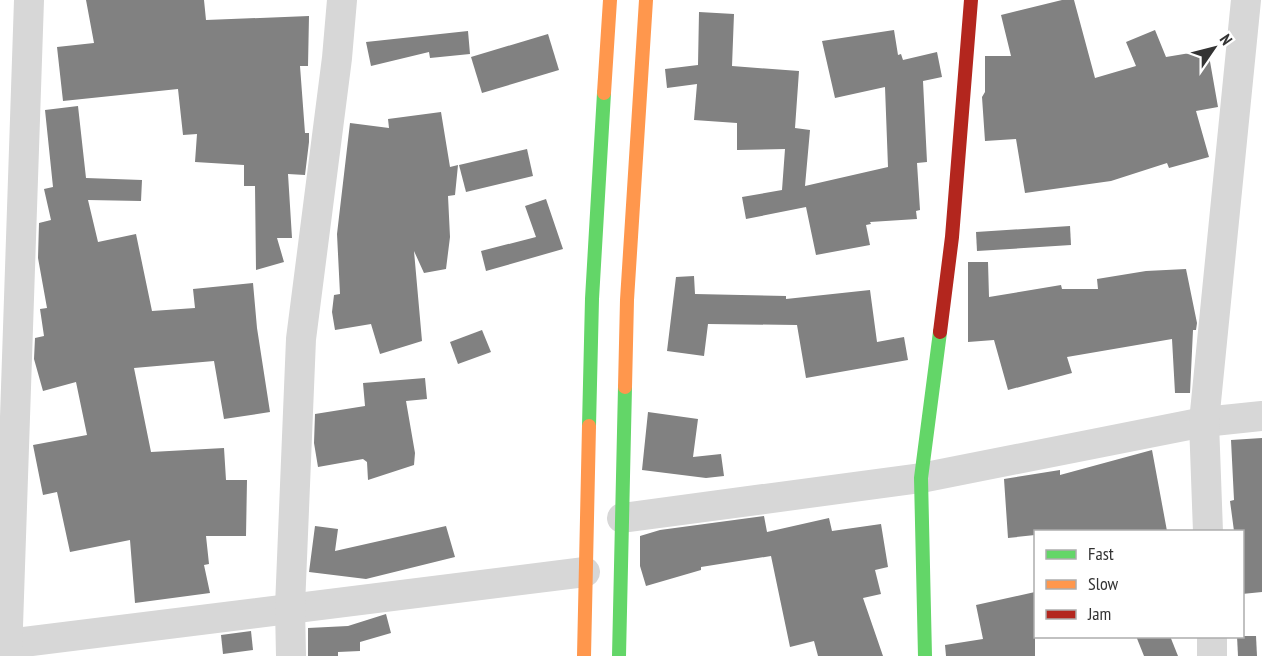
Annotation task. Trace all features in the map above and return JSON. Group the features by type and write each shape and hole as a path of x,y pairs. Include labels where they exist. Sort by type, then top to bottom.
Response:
{"main road":[{"path":"584,656 592,299 610,0"},
{"path":"619,656 627,300 646,0"},
{"path":"925,656 921,478 952,237 971,0"}],"street":[{"path":"29,0 7,650 290,607 585,572"},
{"path":"291,656 290,607 301,339 338,58 342,0"},
{"path":"1208,530 1204,422 1246,0"},
{"path":"622,518 921,478 1204,422 1262,416"},
{"path":"1212,638 1212,656"}],"building":[{"path":"86,0 204,0 206,20 309,16 308,66 300,66 305,133 309,133 309,142 305,175 288,174 292,238 277,238 284,262 256,270 255,186 244,186 244,165 195,162 197,134 183,135 178,89 63,101 57,47 94,43"},
{"path":"1062,0 1074,0 1095,78 1136,66 1126,42 1155,30 1166,57 1208,50 1218,107 1196,111 1209,157 1169,168 1167,163 1111,181 1025,193 1016,139 985,141 982,97 985,92 985,56 1011,56 1001,15"},
{"path":"699,12 734,14 732,66 799,71 795,128 810,130 805,186 888,167 885,87 835,98 822,41 894,30 898,55 901,54 903,60 937,52 942,77 923,81 927,162 917,163 920,210 916,211 917,219 870,222 871,224 866,225 870,245 816,255 806,207 746,219 742,197 782,190 785,149 737,150 737,123 694,120 697,84 667,88 665,69 698,65"},
{"path":"468,31 470,54 430,58 429,52 371,66 366,42"},
{"path":"548,34 559,70 482,93 471,57"},
{"path":"78,106 86,178 142,180 141,201 88,200 98,242 136,234 152,311 195,308 193,289 253,283 257,328 270,412 224,419 214,361 134,368 151,452 224,448 226,480 247,480 246,536 206,536 209,564 204,565 210,593 135,603 130,540 70,552 57,492 43,495 33,445 87,435 76,382 43,391 34,359 35,338 44,336 40,309 47,308 38,258 39,223 51,220 44,189 53,187 45,110"},
{"path":"441,112 450,167 458,165 455,195 448,196 450,237 446,269 424,273 414,251 422,341 380,354 371,324 335,330 332,312 334,295 340,294 337,234 350,123 389,128 388,119"},
{"path":"527,149 533,176 466,192 459,165"},
{"path":"546,199 563,249 486,271 481,251 536,237 525,206"},
{"path":"1070,226 1071,245 977,251 976,232"},
{"path":"968,262 988,262 989,297 1061,285 1062,289 1098,289 1097,279 1146,271 1186,269 1197,323 1196,330 1193,330 1190,393 1175,393 1172,339 1067,357 1072,373 1008,390 994,340 968,342"},
{"path":"694,276 695,294 786,296 786,299 870,290 877,342 904,337 908,360 806,378 797,325 708,324 704,356 667,351 676,277"},
{"path":"482,330 491,352 458,364 450,342"},
{"path":"425,378 427,399 406,401 415,453 414,465 368,480 367,462 363,459 318,467 314,443 315,414 365,406 363,383"},
{"path":"648,412 698,419 693,457 721,454 724,476 706,478 642,470"},
{"path":"1262,438 1262,592 1244,594 1244,530 1234,530 1230,501 1234,500 1231,440"},
{"path":"1152,450 1167,530 1034,530 1034,535 1008,538 1004,479 1060,470 1060,475"},
{"path":"764,516 767,532 829,518 832,531 881,524 888,567 875,570 881,594 863,598 883,656 818,656 814,641 790,647 771,556 701,567 701,570 646,586 640,566 640,536 660,530"},
{"path":"315,526 338,529 335,551 446,526 455,557 366,579 309,572"},
{"path":"1034,592 1035,656 946,656 945,645 983,639 976,605"},
{"path":"386,614 391,633 360,642 360,651 338,652 338,656 308,656 308,628 348,626"},
{"path":"251,631 253,650 223,654 221,635"},
{"path":"1256,636 1257,656 1238,656 1237,638"},
{"path":"1137,638 1171,638 1178,656 1144,656"}],"traffic: fast":[{"path":"589,426 592,299 604,93"},
{"path":"925,656 921,478 940,332"},
{"path":"619,656 625,387"}],"traffic: slow":[{"path":"604,93 610,0"},
{"path":"625,387 627,300 646,0"},
{"path":"584,656 589,426"}],"traffic: jam":[{"path":"940,332 952,237 971,0"}]}
